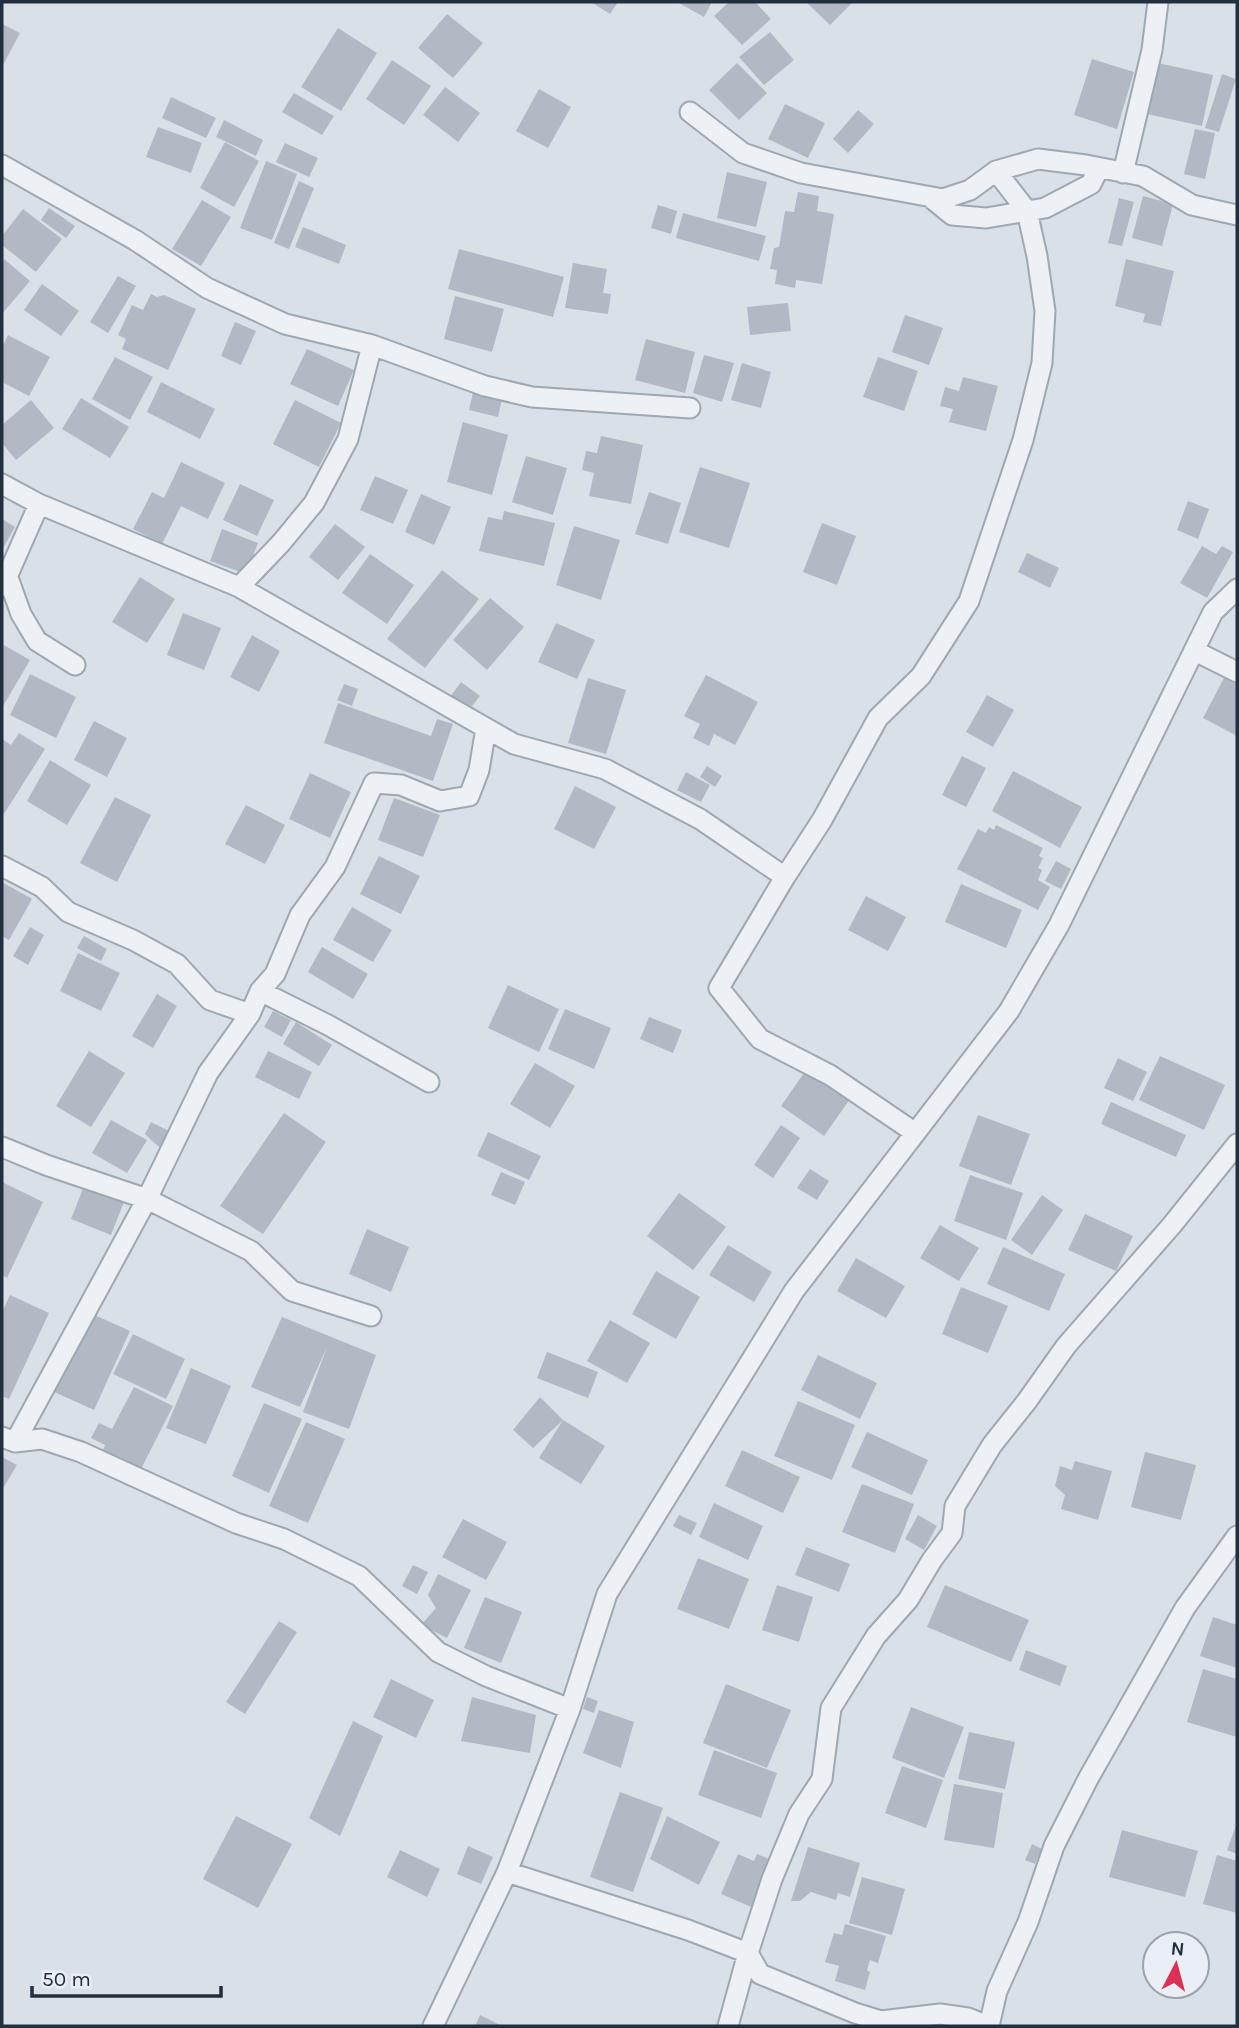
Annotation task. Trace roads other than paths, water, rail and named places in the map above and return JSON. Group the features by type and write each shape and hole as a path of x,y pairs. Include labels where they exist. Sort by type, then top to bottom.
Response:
{"street":[{"path":"1123,173 1152,50 1158,2"},
{"path":"690,112 743,153 801,173 943,199 971,190 996,172 1038,159 1143,176 1192,205 1237,215"},
{"path":"2,165 135,240 207,288 285,324 372,345 485,386 532,397 690,408"},
{"path":"930,197 952,215 986,218 1045,208 1091,184 1099,167"},
{"path":"914,1132 830,1075 760,1039 719,988 822,820 878,718 921,676 969,601 1023,440 1042,363 1045,311 1027,211 996,172"},
{"path":"239,587 281,544 314,503 348,439 372,345"},
{"path":"2,484 39,504 239,587 514,744 605,769 700,819 785,877"},
{"path":"39,504 4,582 37,641 75,665"},
{"path":"433,2026 507,1872 570,1709 607,1594 794,1291 1009,1011 1059,925 1213,612 1237,589"},
{"path":"1195,651 1237,672"},
{"path":"8,1439 147,1199 208,1073 250,1014 260,991 275,974 300,915 335,867 374,783 401,785 440,801 469,796 480,770 486,728"},
{"path":"2,866 41,887 68,912 133,940 177,964 210,1000 250,1014"},
{"path":"260,991 328,1025 429,1082"},
{"path":"728,2026 772,1879 799,1814 821,1779 831,1708 876,1636 908,1601 932,1560 952,1533 955,1506 992,1445 1066,1346 1172,1225 1237,1144"},
{"path":"2,1147 147,1199 251,1251 292,1291 371,1317"},
{"path":"8,1439 42,1438 81,1452 236,1523 284,1539 359,1576 438,1652 486,1676 570,1709"},
{"path":"507,1872 688,1930 748,1953 760,1974 855,2013 881,2021 940,2014 968,2018 989,2026 996,1991 1028,1922 1059,1834 1185,1608 1237,1536"}]}
